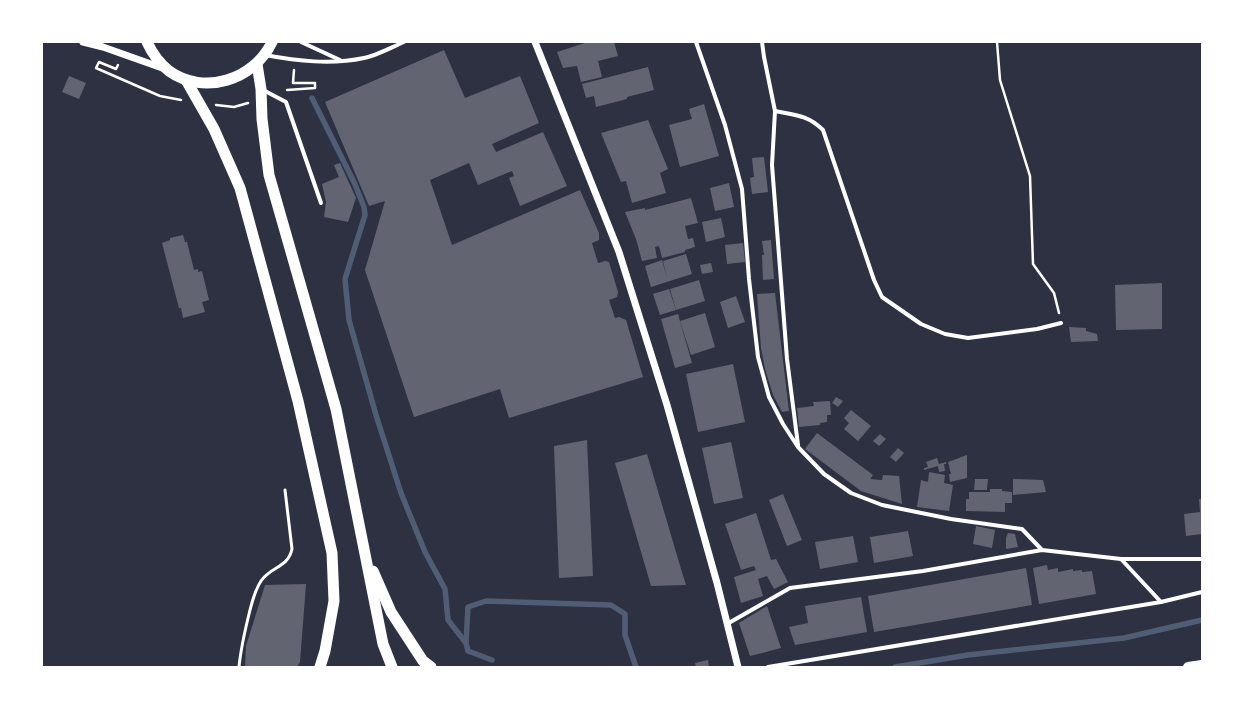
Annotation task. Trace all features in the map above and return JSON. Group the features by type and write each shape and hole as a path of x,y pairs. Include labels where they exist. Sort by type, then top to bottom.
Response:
{"highway":[{"path":"147,42 154,55 169,70 186,80 205,84 224,82 242,75 261,59 272,42"},
{"path":"261,59 262,118 270,175 336,409 383,644 392,667"},
{"path":"186,80 214,129 240,188 298,400 332,553 334,601 325,651 320,667"},
{"path":"364,551 391,612 423,661 431,667"}],"main road":[{"path":"1188,667 1202,665"}],"street":[{"path":"84,42 169,70"},
{"path":"301,42 342,61"},
{"path":"261,59 342,61 365,58 404,42"},
{"path":"535,42 619,252 667,405 738,667"},
{"path":"696,42 725,126 742,189 749,279 758,357 769,397 783,424 798,447 824,474 851,493 882,505 951,519 1022,529 1042,550"},
{"path":"762,42 775,111 772,165 787,359 798,447"},
{"path":"261,89 286,102 321,203"},
{"path":"775,111 805,118 815,122 823,130 874,280 882,297 921,324 945,334 968,338 1061,323"},
{"path":"727,624 790,588 923,572 1042,550 1121,559 1202,559"},
{"path":"1121,559 1161,602"},
{"path":"768,667 1161,602 1202,592"}],"lane":[{"path":"239,667 242,640 256,589 262,579 269,572 286,562 292,549 285,490"}],"path":[{"path":"997,42 1000,80 1030,176 1033,264 1054,293 1061,323"},
{"path":"286,90 315,88 315,83 293,83 295,60"},
{"path":"116,69 99,62 96,68 160,96 182,100"},
{"path":"212,104 234,107 249,102"}],"building":[{"path":"588,42 614,42 618,56 598,61 602,77 581,82 577,66 563,68 557,52"},
{"path":"444,50 465,98 520,76 539,123 492,144 496,152 543,132 567,186 520,206 509,178 514,176 512,171 478,185 469,163 430,180 452,245 580,190 599,233 599,240 592,243 598,263 605,261 609,262 618,292 617,297 609,300 615,318 619,317 626,320 643,377 509,418 500,389 414,417 365,270 385,201 369,206 325,102"},
{"path":"648,67 654,90 596,107 594,96 586,98 582,84"},
{"path":"69,76 86,83 79,99 62,92"},
{"path":"704,104 719,156 680,167 669,125 692,119 689,109"},
{"path":"648,120 668,169 660,173 666,193 632,203 626,181 621,182 601,133"},
{"path":"764,157 768,192 752,194 750,178 754,177 752,158"},
{"path":"340,163 356,198 348,222 324,217 326,202 322,184 339,177 334,165"},
{"path":"729,183 734,207 715,211 710,188"},
{"path":"691,198 698,223 685,226 688,239 693,238 695,247 685,250 685,252 662,258 659,246 655,247 657,258 642,261 636,239 625,212 645,208 645,210"},
{"path":"721,218 725,237 706,242 702,222"},
{"path":"183,235 185,242 187,242 194,270 198,269 198,272 202,271 209,300 202,302 205,312 183,318 162,243 170,240 170,238"},
{"path":"771,240 774,279 763,280 762,255 764,255 762,241"},
{"path":"743,243 745,262 727,264 725,245"},
{"path":"686,254 692,274 651,287 645,266 662,260 667,278 663,261"},
{"path":"711,263 713,272 702,274 700,265"},
{"path":"699,280 705,301 676,310 670,289"},
{"path":"1162,283 1162,329 1116,330 1115,285"},
{"path":"669,289 676,310 660,315 653,294"},
{"path":"775,293 789,411 782,412 773,395 765,369 761,348 757,294"},
{"path":"736,296 745,322 728,328 720,302"},
{"path":"705,313 715,347 691,355 680,321"},
{"path":"678,314 692,363 675,368 661,319"},
{"path":"1069,327 1086,328 1086,331 1097,334 1098,341 1071,342"},
{"path":"733,364 745,422 698,432 686,374"},
{"path":"836,397 843,401 838,407 832,403"},
{"path":"830,401 831,415 827,415 827,422 820,423 820,425 799,427 797,408 814,406 813,402"},
{"path":"851,410 871,426 858,441 844,429 849,423 844,418"},
{"path":"817,433 873,475 870,479 882,480 883,475 899,476 902,504 861,491 805,449"},
{"path":"880,434 886,439 879,446 873,441"},
{"path":"587,440 593,576 559,578 554,446"},
{"path":"731,442 743,498 714,504 702,448"},
{"path":"898,448 904,453 896,462 890,457"},
{"path":"647,454 686,585 651,586 615,463"},
{"path":"967,455 967,478 950,482 949,474 951,474 948,462"},
{"path":"937,458 939,464 946,462 946,464 944,464 945,471 939,472 938,466 924,470 924,468 928,467 926,462"},
{"path":"929,472 945,475 944,483 953,485 949,511 917,507 921,480 928,482"},
{"path":"975,479 988,479 987,490 974,490"},
{"path":"1013,479 1043,480 1046,492 1013,495"},
{"path":"990,489 1002,489 1002,491 1012,492 1012,503 1005,503 1005,512 966,511 966,499 969,499 969,492 990,492"},
{"path":"783,494 802,540 787,546 769,500"},
{"path":"1199,499 1202,499 1202,534 1186,536 1184,514 1200,512"},
{"path":"756,513 771,560 776,559 788,582 774,589 767,576 758,579 763,596 741,603 734,577 756,570 754,566 741,570 725,524"},
{"path":"976,526 995,530 992,548 973,544"},
{"path":"908,531 913,556 874,563 870,537"},
{"path":"1008,533 1015,534 1018,547 1006,549 1006,538"},
{"path":"853,536 858,562 820,569 815,542"},
{"path":"1047,565 1048,570 1058,568 1058,572 1073,569 1073,571 1082,570 1082,572 1092,571 1096,594 1039,604 1033,568"},
{"path":"1026,568 1032,605 874,632 868,596"},
{"path":"306,584 300,662 297,667 245,667 246,646 265,585"},
{"path":"861,597 867,632 795,645 789,627 808,623 805,606"},
{"path":"767,606 781,648 750,656 739,623"},
{"path":"708,660 709,667 696,667 695,663"}],"waterway":[{"path":"312,98 354,182 364,207 365,215 345,279 349,320 376,415 401,493 425,552 445,589 448,620 466,643"},
{"path":"492,660 468,651 466,643 468,607 486,601 611,605 625,614 625,635 636,667"},
{"path":"895,667 968,655 1124,638 1202,620"}]}
